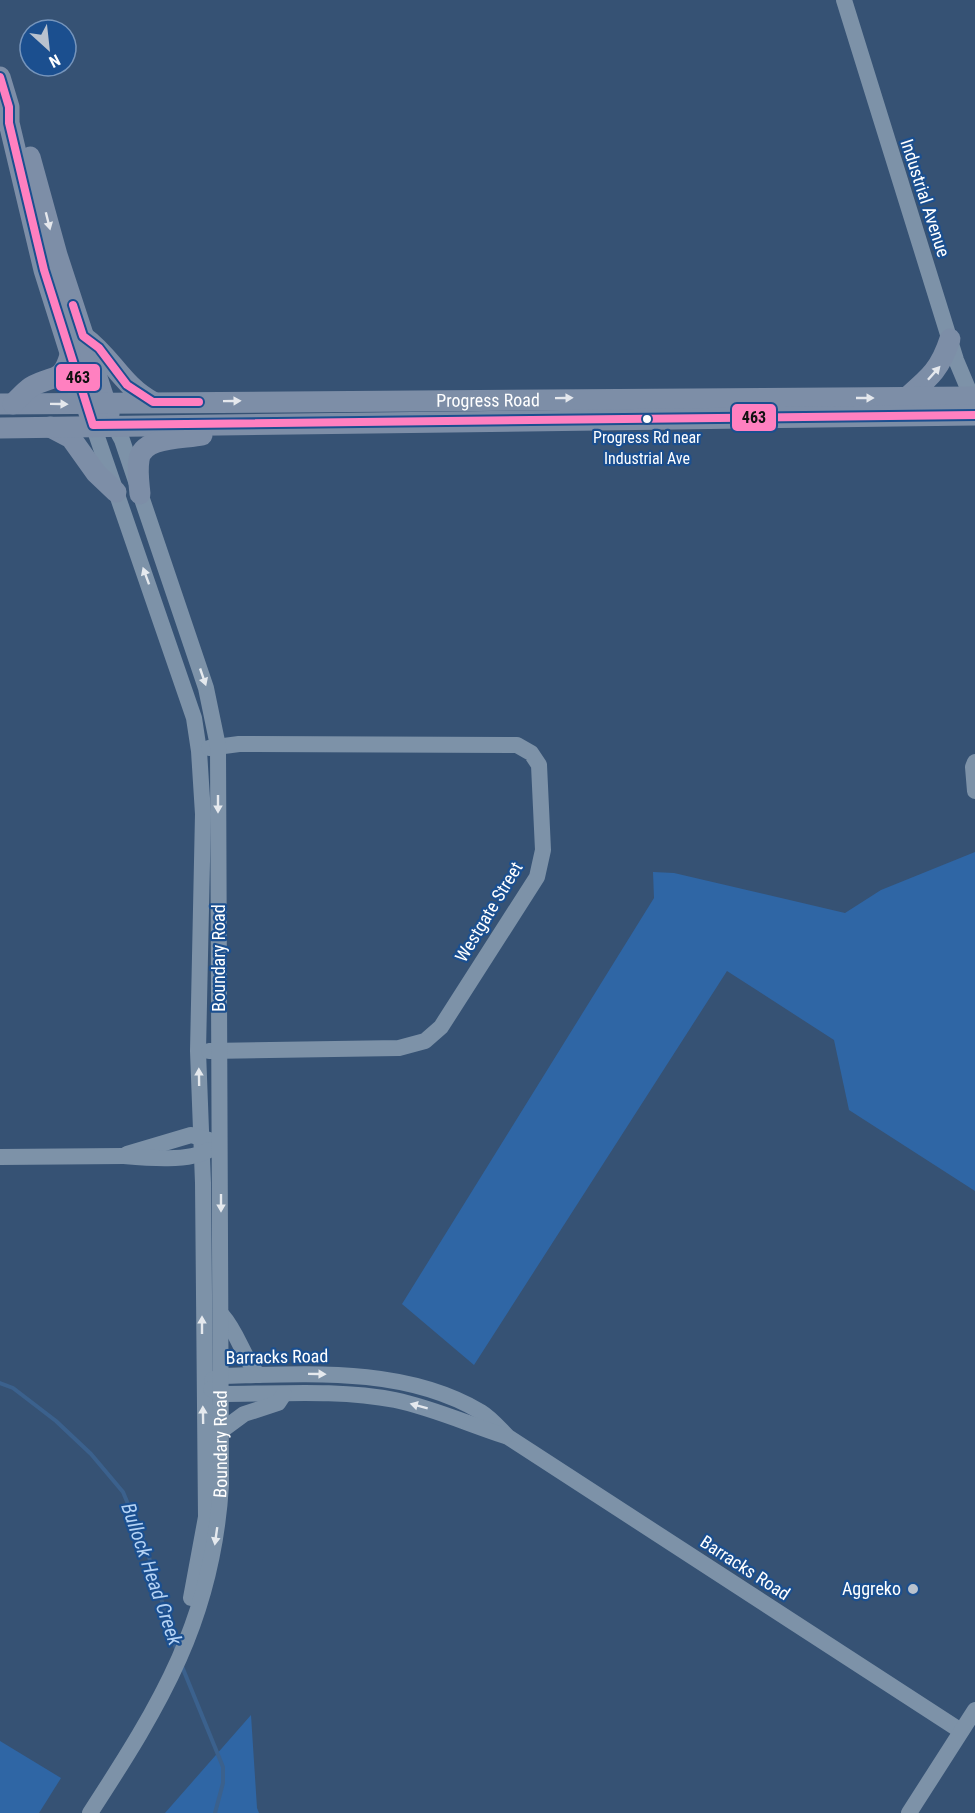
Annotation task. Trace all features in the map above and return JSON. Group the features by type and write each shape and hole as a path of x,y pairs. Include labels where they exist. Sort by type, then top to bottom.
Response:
{"main road":[{"name":"Boundary Road","path":"0,77 9,107 9,123 44,270 70,355 95,403 103,425"},
{"name":"Boundary Road","path":"9,107 19,120 83,336 95,403"},
{"path":"83,336 99,348 127,385 153,402"},
{"path":"906,398 936,372 943,362 950,339"},
{"path":"6,404 31,387 59,377 65,371 70,355"},
{"name":"Progress Road","path":"6,404 650,397 906,398 974,403"},
{"name":"Progress Road","path":"0,428 240,424 974,403"},
{"path":"140,494 139,458 148,447 163,441 192,437 240,424"},
{"path":"50,427 71,438 96,473 116,492"}],"street":[{"name":"Industrial Avenue","path":"844,0 950,339 974,403"},
{"name":"Boundary Road","path":"103,425 116,492 194,718 199,751 203,814 198,1051 200,1156 203,1183 203,1384 206,1517 199,1591"},
{"name":"Boundary Road","path":"90,1813 161,1678 213,1556 219,1515 221,1431 218,746 206,688 122,440 103,425"},
{"name":"Westgate Street","path":"198,1051 399,1048 424,1041 441,1027 537,877 543,850 538,765 531,753 517,745 218,746 199,751"},
{"path":"975,762 973,767 975,790"},
{"path":"123,1156 190,1135 200,1136 218,1144"},
{"path":"0,1157 200,1156 218,1144"},
{"path":"222,1315 234,1330 245,1356 258,1375"},
{"name":"Barracks Road","path":"203,1384 221,1376 329,1375 381,1379 421,1388 482,1413 508,1437 961,1731"},
{"name":"Barracks Road","path":"203,1384 220,1394 352,1395 395,1400 438,1412 508,1437"},
{"path":"221,1431 244,1414 278,1403 284,1394"},
{"path":"909,1813 975,1710"},
{"name":"Boundary Road","path":"79,1813 117,1763"}],"shaded area":[{"path":"975,852 975,1191 849,1110 834,1040 727,971 474,1365 402,1304 654,898 653,872 674,873 845,913 881,890"},
{"path":"251,1715 259,1813 165,1813"},
{"path":"0,1741 61,1778 39,1813 0,1813"}],"waterway":[{"name":"Bullock Head Creek","path":"0,1383 13,1388 56,1421 91,1454 123,1492 146,1547 176,1649"},
{"name":"Bullock Head Creek","path":"181,1664 223,1767 223,1783 215,1813"}],"transit line":[{"name":"463","path":"0,77 9,107 9,123 44,270 93,425 975,415"},
{"name":"463","path":"73,305 83,336 99,348 127,385 153,402 199,402"}],"place":[{"name":"Progress Rd near Industrial Ave","path":"647,419"},
{"name":"Aggreko","path":"913,1589"}]}
